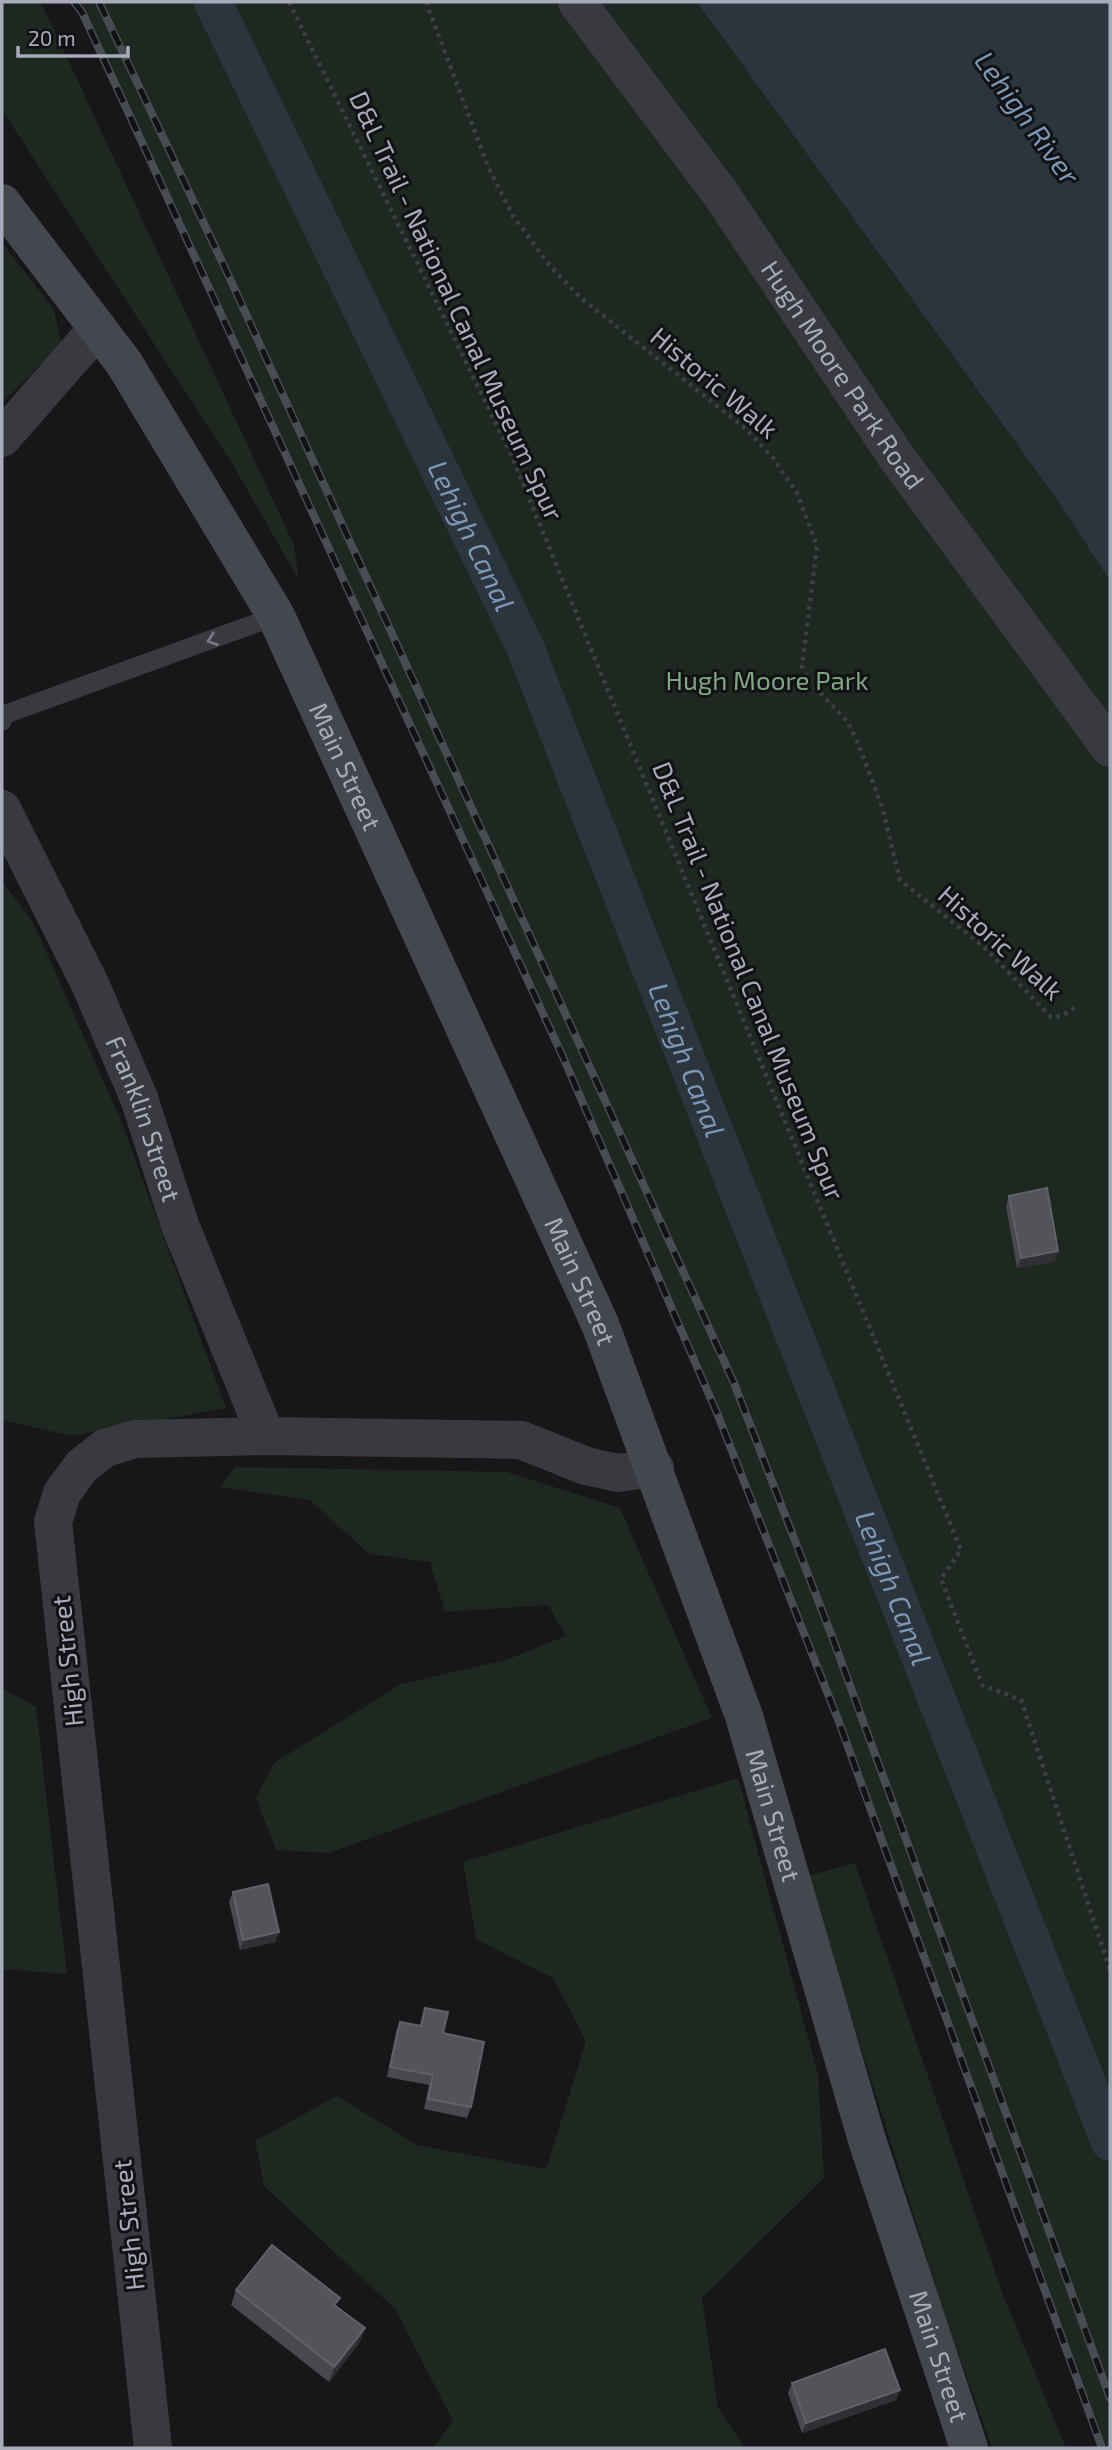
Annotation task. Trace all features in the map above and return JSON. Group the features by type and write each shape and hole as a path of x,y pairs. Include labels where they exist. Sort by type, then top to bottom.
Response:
{"street":[{"name":"Hugh Moore Park Road","path":"577,2 720,193 895,455 1110,748"},
{"name":"Main Street","path":"2,203 124,363 276,616 600,1324 656,1468 744,1716 867,2140 969,2448"},
{"path":"2,438 97,328"},
{"name":"Franklin Street","path":"2,809 90,984 139,1098 180,1225 266,1436"},
{"name":"High Street","path":"153,2448 53,1522 62,1493 82,1466 105,1448 135,1439 266,1436 521,1440 586,1466 618,1473 656,1468"}],"lane":[{"path":"2,721 6,714 276,616"}],"path":[{"name":"D&L Trail - National Canal Museum Spur","path":"289,2 510,452 961,1550 941,1579 982,1685 1021,1700 1110,1970"},
{"name":"Historic Walk","path":"426,2 489,169 513,216 536,247 581,298 746,429 772,458 797,494 817,546 802,666 808,680 847,721 858,743 881,807 900,880 985,948 1051,1017 1062,1016 1077,1006"}],"green space":[{"path":"2,2 41,2 294,545 299,580 233,465 2,110"},
{"name":"Hugh Moore Park","path":"77,2 697,2 1058,501 1110,581 1110,2448 1102,2448 839,1722 717,1413 563,1057"},
{"path":"2,243 53,308 62,343 2,403"},
{"path":"2,881 33,922 122,1123 226,1408 72,1436 2,1420"},
{"path":"235,1467 507,1472 620,1508 712,1718 328,1853 276,1850 256,1798 274,1763 401,1684 506,1660 566,1636 548,1605 445,1612 430,1562 369,1554 310,1500 220,1487"},
{"path":"2,1688 36,1707 67,1974 2,1969"},
{"path":"738,1778 818,2074 824,2178 702,2298 718,2407 745,2448 433,2448 453,2421 395,2309 264,2186 255,2141 337,2096 417,2145 546,2169 586,2041 553,1978 476,1939 463,1862"},
{"path":"855,1863 1003,2295 1066,2448 992,2448 946,2318 807,1876"}],"water":[{"name":"Lehigh River","path":"697,2 1110,2 1110,581 1058,501"}],"building":[{"path":"1047,1188 1058,1251 1021,1258 1009,1196"},
{"path":"268,1884 279,1932 243,1940 233,1892"},
{"path":"425,2008 448,2012 443,2033 484,2042 471,2107 428,2099 433,2075 390,2067 400,2022 421,2026"},
{"path":"272,2245 340,2298 334,2305 365,2328 334,2367 236,2290"},
{"path":"885,2349 900,2390 806,2423 792,2383"}],"waterway":[{"name":"Lehigh Canal","path":"213,2 525,647 1110,2142"}],"railway":[{"path":"74,2 82,12 563,1057 717,1413 839,1722 1102,2448"},
{"path":"99,2 225,268 734,1383 833,1639 1110,2398"}]}
